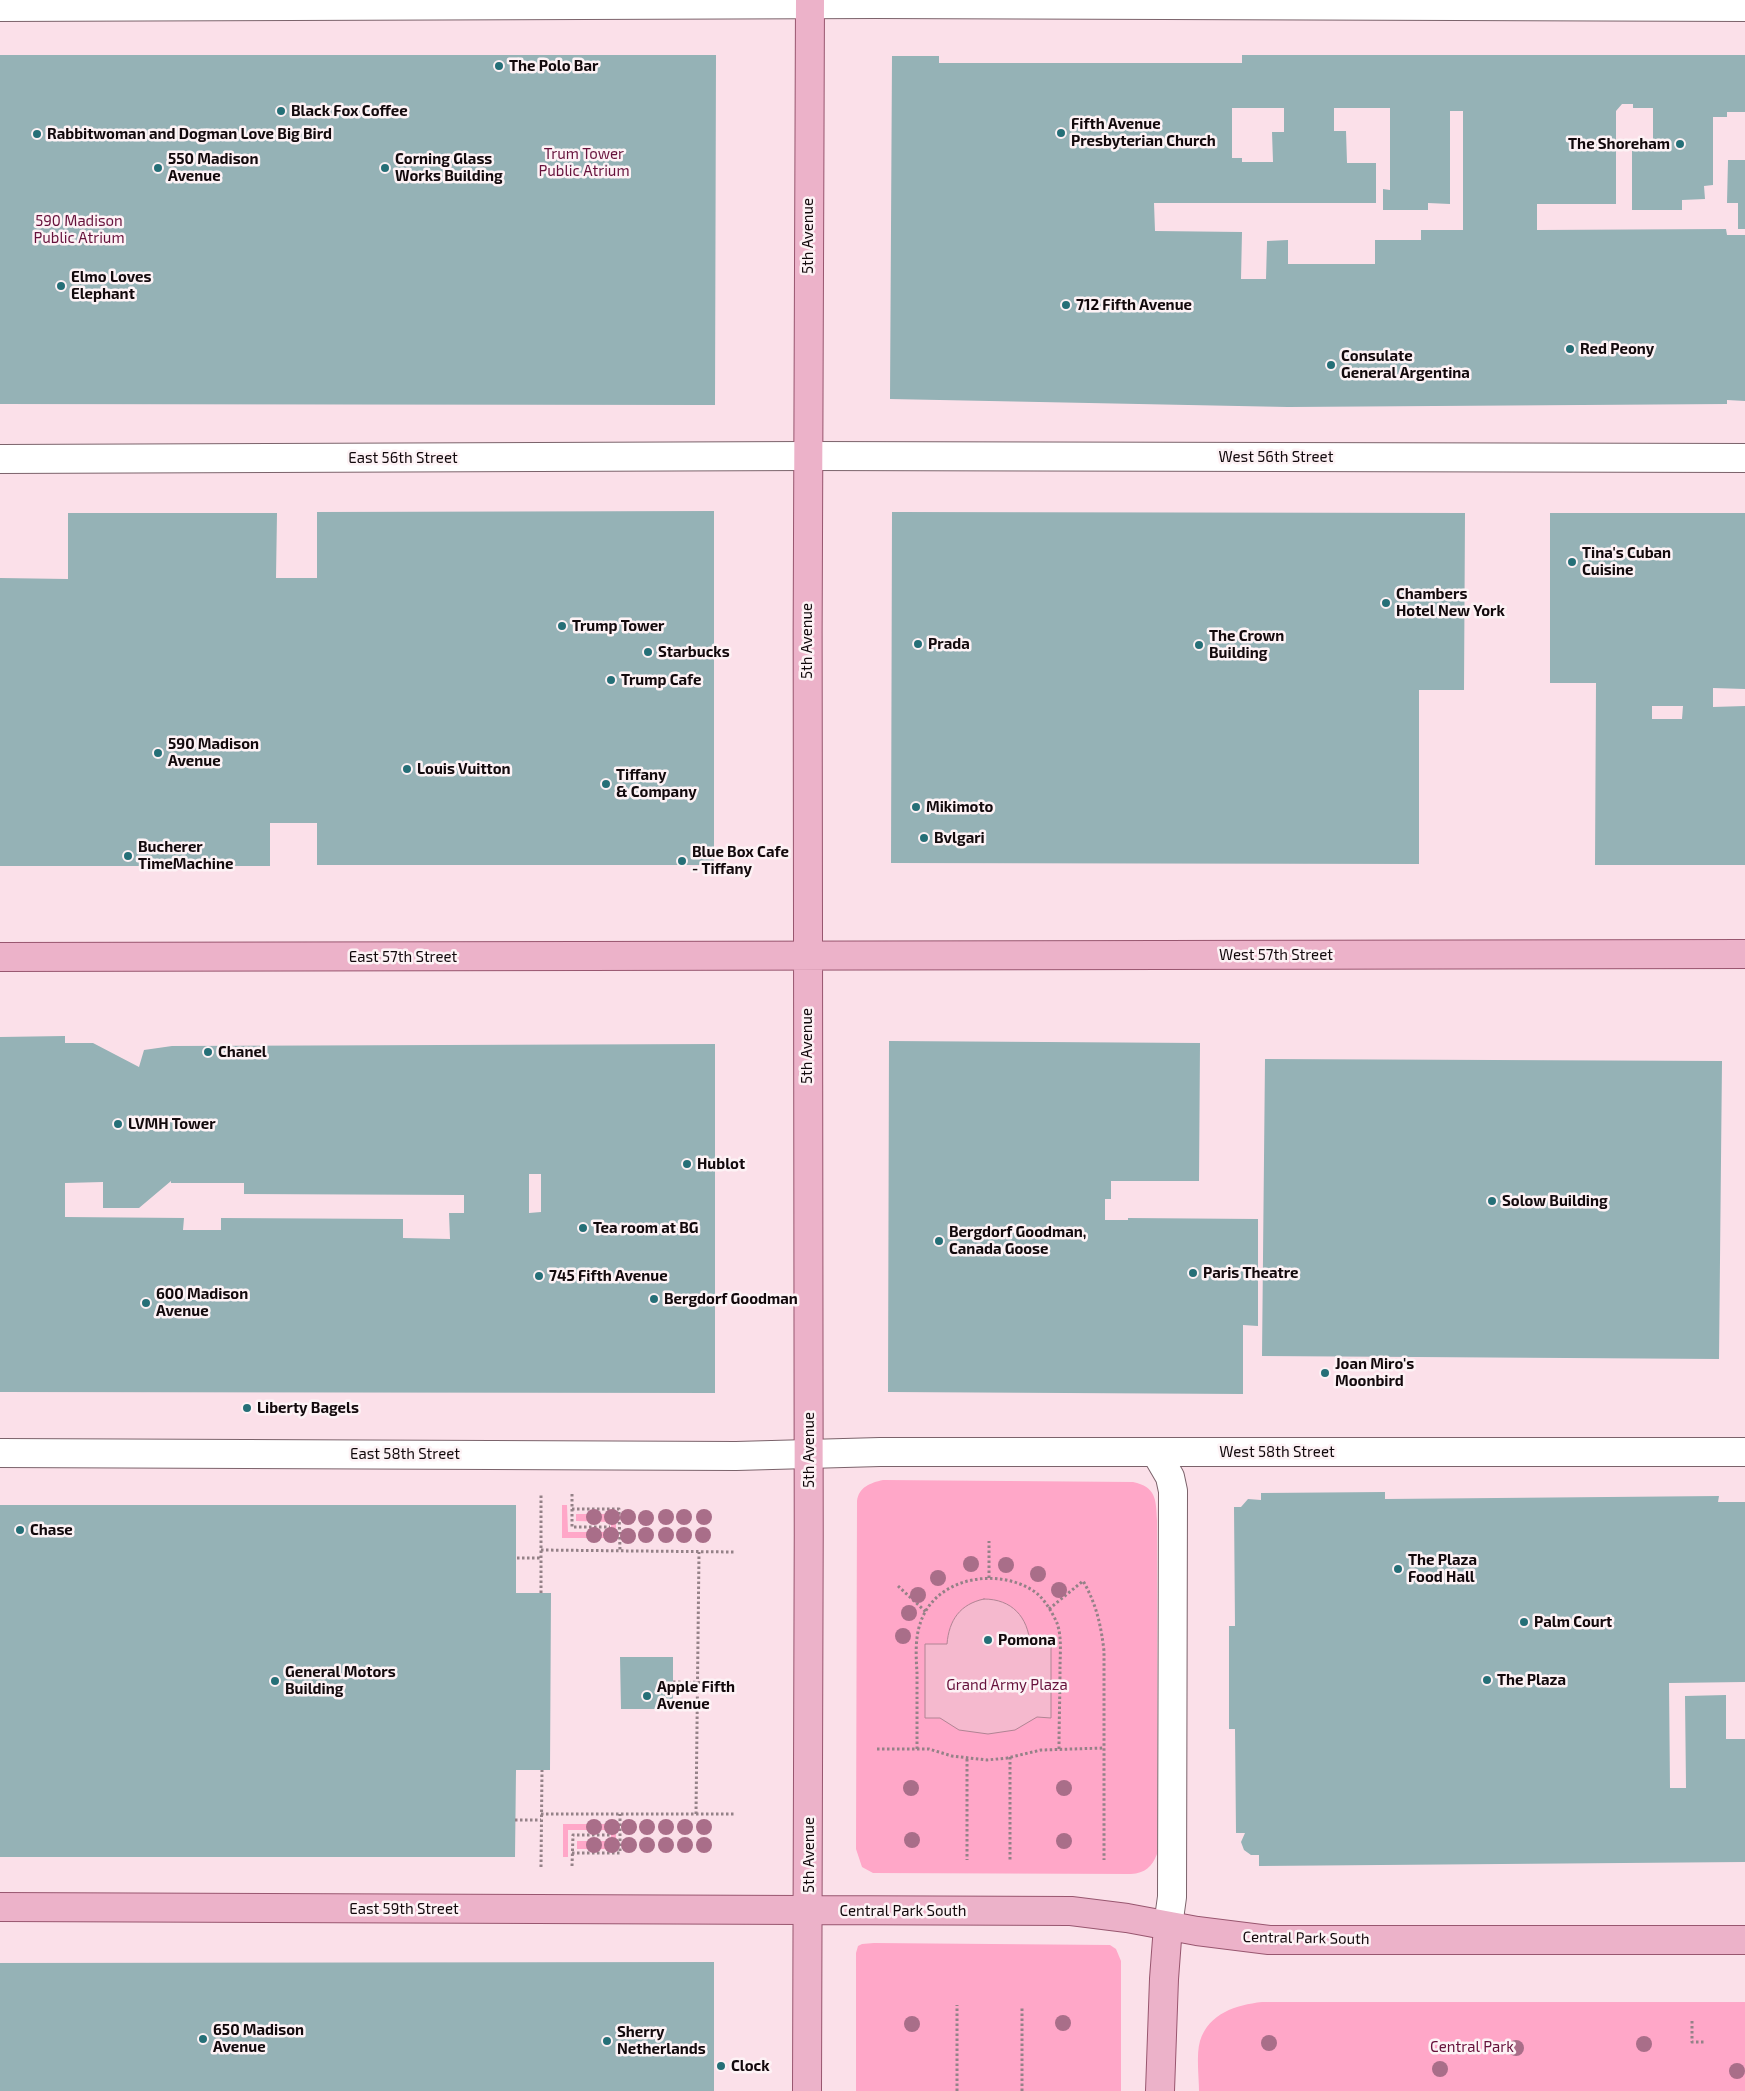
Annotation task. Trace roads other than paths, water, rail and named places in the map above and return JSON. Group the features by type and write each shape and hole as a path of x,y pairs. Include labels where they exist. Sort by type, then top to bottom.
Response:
{"main road":[{"name":"5th Avenue","path":"807,2091 809,1454 806,956 810,2"},
{"name":"West 57th Street","path":"806,956 1745,954"},
{"name":"East 57th Street","path":"0,956 806,956"},
{"name":"East 59th Street","path":"0,1907 809,1910"},
{"name":"Central Park South","path":"809,1910 1071,1911 1127,1918 1197,1931 1269,1940 1745,1940"},
{"path":"1160,2091 1168,1926"}],"street":[{"path":"0,7 810,2 1745,7"},
{"name":"West 56th Street","path":"807,456 1745,458"},
{"name":"East 56th Street","path":"0,459 807,456"},
{"name":"West 58th Street","path":"809,1454 880,1452 1745,1452"},
{"name":"East 58th Street","path":"0,1453 809,1454"},
{"path":"1156,1453 1170,1477 1173,1491 1172,1897 1168,1926"}],"place":[{"name":"The Polo Bar","path":"499,66"},
{"name":"Black Fox Coffee","path":"281,111"},
{"name":"Fifth Avenue Presbyterian Church","path":"1061,133"},
{"name":"Rabbitwoman and Dogman Love Big Bird","path":"37,134"},
{"name":"The Shoreham","path":"1680,144"},
{"name":"550 Madison Avenue","path":"158,168"},
{"name":"Corning Glass Works Building","path":"385,168"},
{"name":"Elmo Loves Elephant","path":"61,286"},
{"name":"712 Fifth Avenue","path":"1066,305"},
{"name":"Red Peony","path":"1570,349"},
{"name":"Consulate General Argentina","path":"1331,365"},
{"name":"Tina's Cuban Cuisine","path":"1572,562"},
{"name":"Chambers Hotel New York","path":"1386,603"},
{"name":"Trump Tower","path":"562,626"},
{"name":"Prada","path":"918,644"},
{"name":"The Crown Building","path":"1199,645"},
{"name":"Starbucks","path":"648,652"},
{"name":"Trump Cafe","path":"611,680"},
{"name":"590 Madison Avenue","path":"158,753"},
{"name":"Louis Vuitton","path":"407,769"},
{"name":"Tiffany & Company","path":"606,784"},
{"name":"Mikimoto","path":"916,807"},
{"name":"Bvlgari","path":"924,838"},
{"name":"Bucherer TimeMachine","path":"128,856"},
{"name":"Blue Box Cafe - Tiffany","path":"682,861"},
{"name":"Chanel","path":"208,1052"},
{"name":"LVMH Tower","path":"118,1124"},
{"name":"Hublot","path":"687,1164"},
{"name":"Solow Building","path":"1492,1201"},
{"name":"Tea room at BG","path":"583,1228"},
{"name":"Bergdorf Goodman, Canada Goose","path":"939,1241"},
{"name":"Paris Theatre","path":"1193,1273"},
{"name":"745 Fifth Avenue","path":"539,1276"},
{"name":"Bergdorf Goodman","path":"654,1299"},
{"name":"600 Madison Avenue","path":"146,1303"},
{"name":"Joan Miro's Moonbird","path":"1325,1373"},
{"name":"Liberty Bagels","path":"247,1408"},
{"name":"Chase","path":"20,1530"},
{"name":"The Plaza Food Hall","path":"1398,1569"},
{"name":"Palm Court","path":"1524,1622"},
{"name":"Pomona","path":"988,1640"},
{"name":"The Plaza","path":"1487,1680"},
{"name":"General Motors Building","path":"275,1681"},
{"name":"Apple Fifth Avenue","path":"647,1696"},
{"name":"650 Madison Avenue","path":"203,2039"},
{"name":"Sherry Netherlands","path":"607,2041"},
{"name":"Clock","path":"721,2066"}],"park label":[{"name":"Trum Tower Public Atrium","path":"584,162"},
{"name":"590 Madison Public Atrium","path":"79,230"},
{"name":"Grand Army Plaza","path":"1007,1685"},
{"name":"Central Park","path":"1472,2047"}]}
